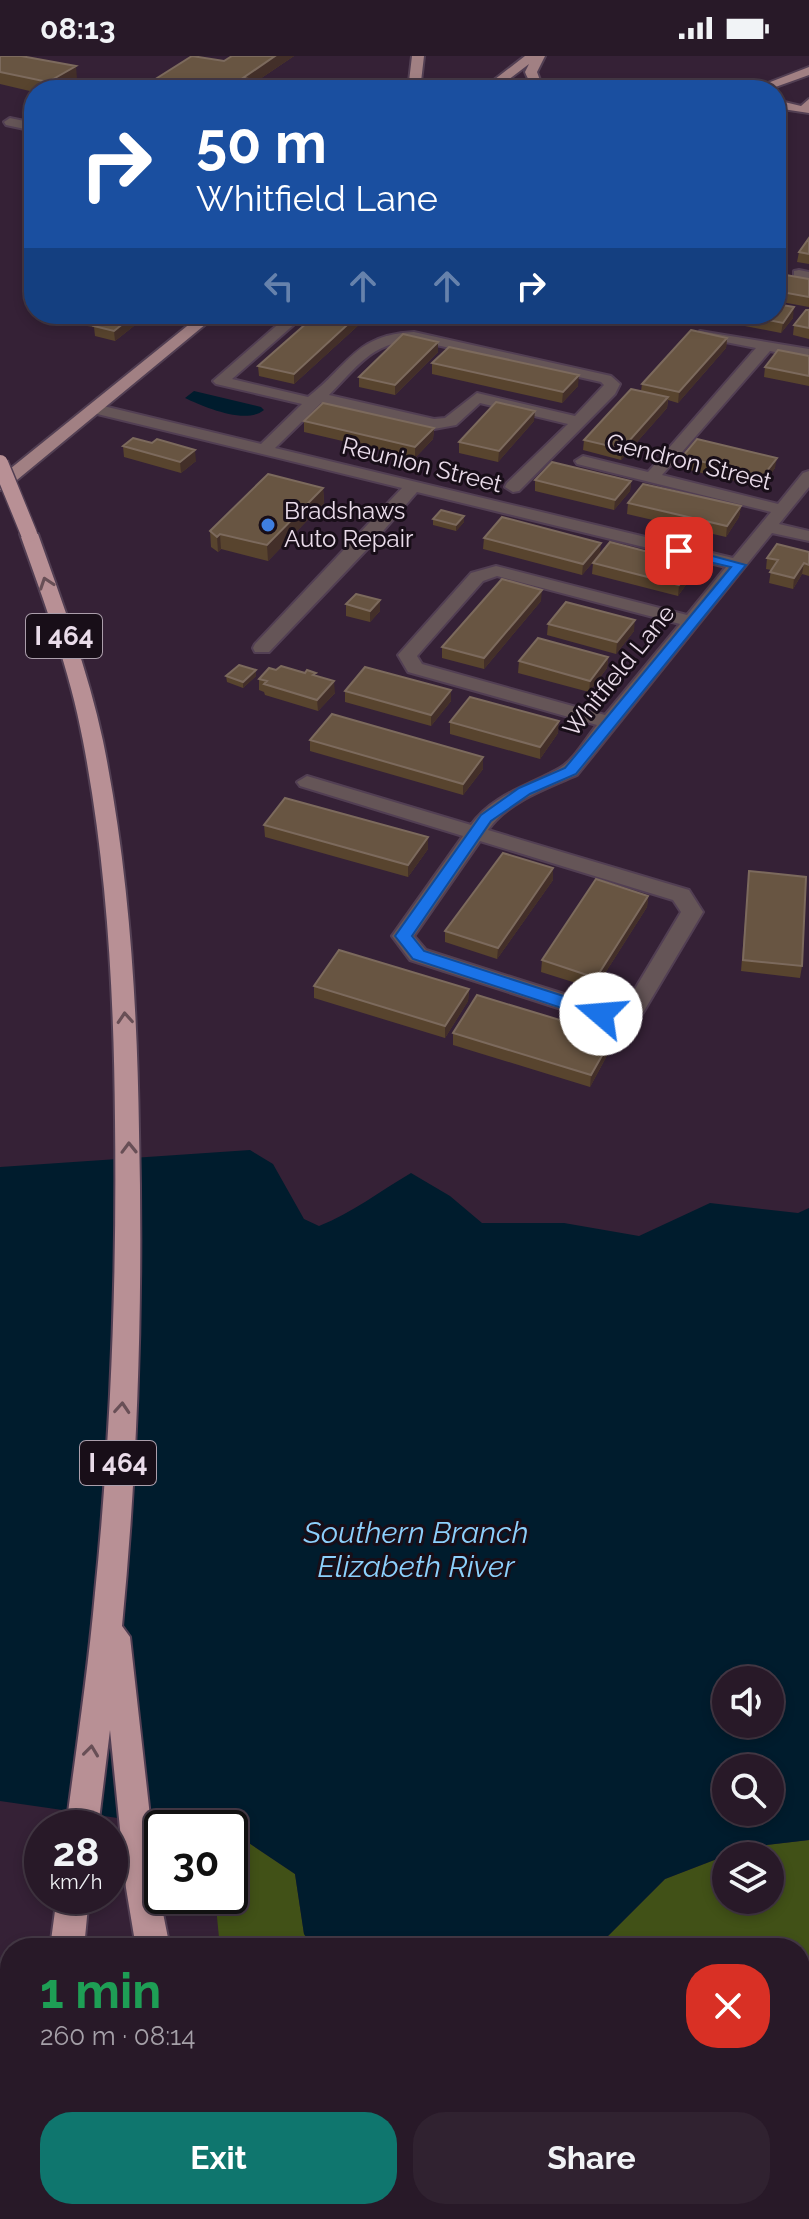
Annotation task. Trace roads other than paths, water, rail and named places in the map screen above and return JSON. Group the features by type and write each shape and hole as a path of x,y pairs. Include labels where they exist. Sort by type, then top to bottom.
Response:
{"highway":[{"name":"I 464","path":"0,463 29,534 73,666 93,739 118,911 130,1197 125,1370 110,1593 84,1810"},
{"path":"110,1593 142,1888 151,1938"}],"main road":[{"path":"415,80 418,56"},
{"path":"500,80 532,56"},
{"path":"534,80 531,72 539,56"},
{"path":"784,80 809,71"},
{"path":"786,100 809,96"},
{"path":"786,104 808,109"},
{"path":"0,485 199,324"}],"street":[{"path":"10,122 24,125"},
{"path":"287,324 221,381 434,424 450,422 477,398 579,422"},
{"path":"705,334 809,354"},
{"path":"263,451 370,346 383,340 414,336 606,379 612,384 610,391 513,487"},
{"path":"652,477 766,346"},
{"name":"Reunion Street","path":"95,409 739,565"},
{"name":"Gendron Street","path":"583,461 783,510"},
{"name":"Whitfield Lane","path":"477,832 681,895 692,912 633,1011 601,1014 418,955 403,936 486,818 524,791 570,771 809,476"},
{"path":"262,648 365,541 411,488"},
{"path":"769,527 809,536"},
{"path":"611,723 415,668 407,655 477,577 496,571 693,622"},
{"path":"307,782 477,832"}],"water":[{"path":"194,391 264,410 247,416 225,413 185,398"},
{"name":"Southern Branch Elizabeth River","path":"250,1150 273,1164 304,1219 319,1226 411,1173 450,1196 482,1223 564,1223 639,1236 710,1203 798,1213 809,1208 809,1840 712,1842 712,1861 665,1879 606,1938 307,1938 295,1874 248,1842 248,1810 144,1810 144,1822 128,1819 128,1810 62,1810 0,1801 0,1167"}],"place":[{"name":"Bradshaws Auto Repair","path":"268,525"}]}
